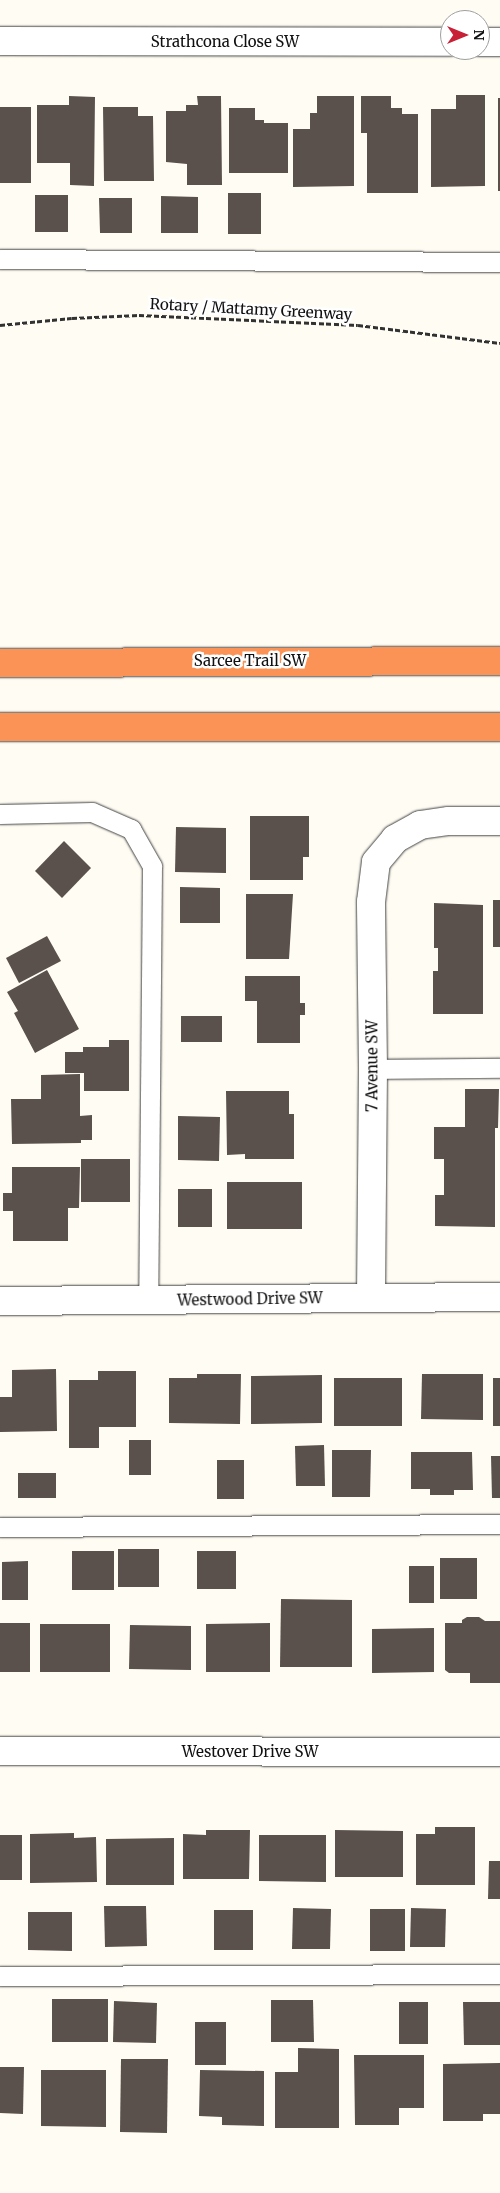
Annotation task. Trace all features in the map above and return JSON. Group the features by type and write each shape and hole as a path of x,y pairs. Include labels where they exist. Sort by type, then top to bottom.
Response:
{"highway":[{"name":"Sarcee Trail SW","path":"0,663 500,661"},
{"path":"0,727 500,726"}],"street":[{"name":"Strathcona Close SW","path":"0,41 440,42"},
{"name":"7 Avenue SW","path":"371,1297 373,1070 371,902 376,862 395,839 420,825 449,821 500,821"},
{"name":"Westwood Drive SW","path":"0,1301 500,1297"},
{"name":"Westover Drive SW","path":"0,1751 500,1752"}],"lane":[{"path":"0,259 500,262"},
{"path":"0,814 92,812 131,829 152,866 148,1301"},
{"path":"373,1070 500,1068"},
{"path":"0,1527 500,1524"},
{"path":"0,1976 500,1974"}],"path":[{"name":"Rotary / Mattamy Greenway","path":"0,325 72,318 139,315 358,325 500,343"}],"building":[{"path":"456,95 485,95 485,186 431,187 431,109 456,109"},
{"path":"69,96 95,97 94,186 70,185 70,163 37,163 37,105 69,105"},
{"path":"197,96 221,96 222,185 187,185 187,164 166,162 166,111 186,111 186,105 198,105"},
{"path":"317,96 354,96 354,186 293,187 293,129 310,129 310,113 317,113"},
{"path":"361,96 391,96 391,108 402,108 402,114 418,114 418,193 367,193 367,133 361,133"},
{"path":"498,98 500,98 500,191 498,191"},
{"path":"0,107 31,107 31,183 0,183"},
{"path":"103,107 138,107 138,116 153,116 154,181 104,181"},
{"path":"229,108 255,108 255,120 264,120 264,123 288,123 288,173 229,173"},
{"path":"228,193 261,193 261,234 228,234"},
{"path":"35,195 68,195 68,232 35,232"},
{"path":"161,196 198,197 198,233 161,233"},
{"path":"99,198 132,198 132,233 100,233"},
{"path":"250,816 309,816 309,857 303,857 303,880 250,880"},
{"path":"176,827 226,828 226,873 175,872"},
{"path":"64,841 91,868 62,898 35,871"},
{"path":"180,887 220,888 220,923 180,923"},
{"path":"246,894 293,894 289,959 246,959"},
{"path":"493,900 500,900 500,947 493,947"},
{"path":"434,903 483,905 483,1014 433,1014 433,971 438,971 438,948 434,948"},
{"path":"47,936 61,961 19,983 6,958"},
{"path":"47,970 79,1029 35,1053 14,1013 18,1011 7,992"},
{"path":"245,976 300,976 300,1003 305,1003 305,1015 300,1015 300,1043 257,1043 257,1001 245,1001"},
{"path":"181,1016 222,1016 222,1042 181,1042"},
{"path":"109,1040 129,1040 129,1091 84,1091 84,1073 65,1073 65,1052 83,1052 83,1047 109,1047"},
{"path":"80,1074 80,1116 92,1115 92,1140 81,1140 81,1143 12,1144 11,1099 41,1099 41,1075"},
{"path":"465,1089 499,1089 498,1128 495,1128 495,1227 435,1226 435,1195 444,1195 444,1159 434,1159 434,1127 465,1127"},
{"path":"226,1091 289,1091 289,1114 294,1114 294,1159 245,1159 245,1154 227,1155"},
{"path":"178,1116 220,1117 219,1161 178,1160"},
{"path":"81,1159 130,1159 130,1202 81,1202"},
{"path":"12,1167 80,1167 79,1208 68,1208 68,1241 13,1241 13,1211 3,1211 3,1193 12,1193"},
{"path":"227,1182 302,1182 302,1229 227,1229"},
{"path":"178,1189 212,1189 212,1227 178,1227"},
{"path":"56,1369 57,1431 0,1432 0,1397 12,1397 12,1370"},
{"path":"98,1371 136,1371 136,1427 99,1427 99,1448 69,1448 69,1380 98,1380"},
{"path":"197,1374 241,1374 240,1424 169,1423 169,1378 197,1378"},
{"path":"422,1374 483,1374 483,1420 421,1419"},
{"path":"322,1375 322,1423 251,1424 251,1376"},
{"path":"334,1378 402,1378 402,1426 334,1426"},
{"path":"493,1378 500,1378 500,1426 493,1426"},
{"path":"129,1440 151,1440 151,1475 129,1475"},
{"path":"324,1445 325,1486 296,1486 295,1446"},
{"path":"332,1450 371,1450 370,1497 332,1497"},
{"path":"411,1452 472,1452 473,1490 454,1490 454,1495 430,1495 430,1489 411,1489"},
{"path":"491,1456 500,1456 500,1498 492,1498"},
{"path":"217,1460 244,1460 244,1499 217,1499"},
{"path":"18,1473 56,1473 56,1498 18,1498"},
{"path":"118,1549 159,1549 159,1587 118,1587"},
{"path":"72,1551 114,1551 114,1590 72,1590"},
{"path":"197,1551 236,1551 236,1589 197,1589"},
{"path":"440,1558 477,1558 477,1599 440,1599"},
{"path":"28,1561 28,1600 2,1600 2,1562"},
{"path":"409,1566 434,1566 434,1603 409,1603"},
{"path":"281,1599 352,1600 352,1667 280,1667"},
{"path":"467,1617 479,1617 485,1621 500,1621 500,1683 470,1683 470,1673 449,1673 445,1670 445,1623 462,1623 462,1620"},
{"path":"0,1623 30,1623 30,1672 0,1672"},
{"path":"270,1623 270,1672 206,1672 206,1624"},
{"path":"40,1624 110,1624 110,1672 40,1672"},
{"path":"130,1625 191,1626 191,1670 129,1669"},
{"path":"434,1628 434,1672 372,1673 372,1629"},
{"path":"435,1827 475,1827 475,1885 416,1885 416,1834 435,1834"},
{"path":"206,1830 250,1830 249,1879 183,1879 183,1834 206,1835"},
{"path":"335,1830 403,1831 403,1877 335,1877"},
{"path":"74,1833 74,1838 96,1837 97,1882 30,1883 30,1834"},
{"path":"0,1835 22,1835 22,1880 0,1880"},
{"path":"259,1835 326,1835 326,1882 259,1881"},
{"path":"174,1838 174,1885 106,1885 106,1839"},
{"path":"489,1861 500,1861 500,1899 488,1899"},
{"path":"104,1906 146,1906 147,1946 105,1947"},
{"path":"293,1908 331,1909 330,1949 292,1949"},
{"path":"411,1908 446,1909 445,1947 410,1947"},
{"path":"370,1909 405,1909 405,1951 370,1951"},
{"path":"214,1910 253,1910 253,1950 214,1950"},
{"path":"28,1912 72,1912 72,1951 28,1950"},
{"path":"52,1999 108,1999 108,2042 52,2042"},
{"path":"271,2000 313,2000 314,2042 271,2042"},
{"path":"114,2001 157,2003 156,2043 113,2042"},
{"path":"399,2002 428,2002 428,2044 399,2044"},
{"path":"463,2002 500,2002 500,2045 464,2045"},
{"path":"195,2022 226,2022 226,2065 195,2065"},
{"path":"298,2048 339,2049 339,2128 275,2128 275,2072 298,2072"},
{"path":"354,2055 424,2055 424,2108 399,2108 399,2125 355,2125"},
{"path":"121,2059 168,2059 167,2133 120,2132"},
{"path":"500,2063 500,2114 483,2114 483,2121 443,2121 443,2064"},
{"path":"0,2067 24,2067 23,2114 0,2113"},
{"path":"41,2070 106,2070 106,2127 41,2126"},
{"path":"200,2070 264,2071 264,2126 222,2125 222,2117 199,2116"}]}
